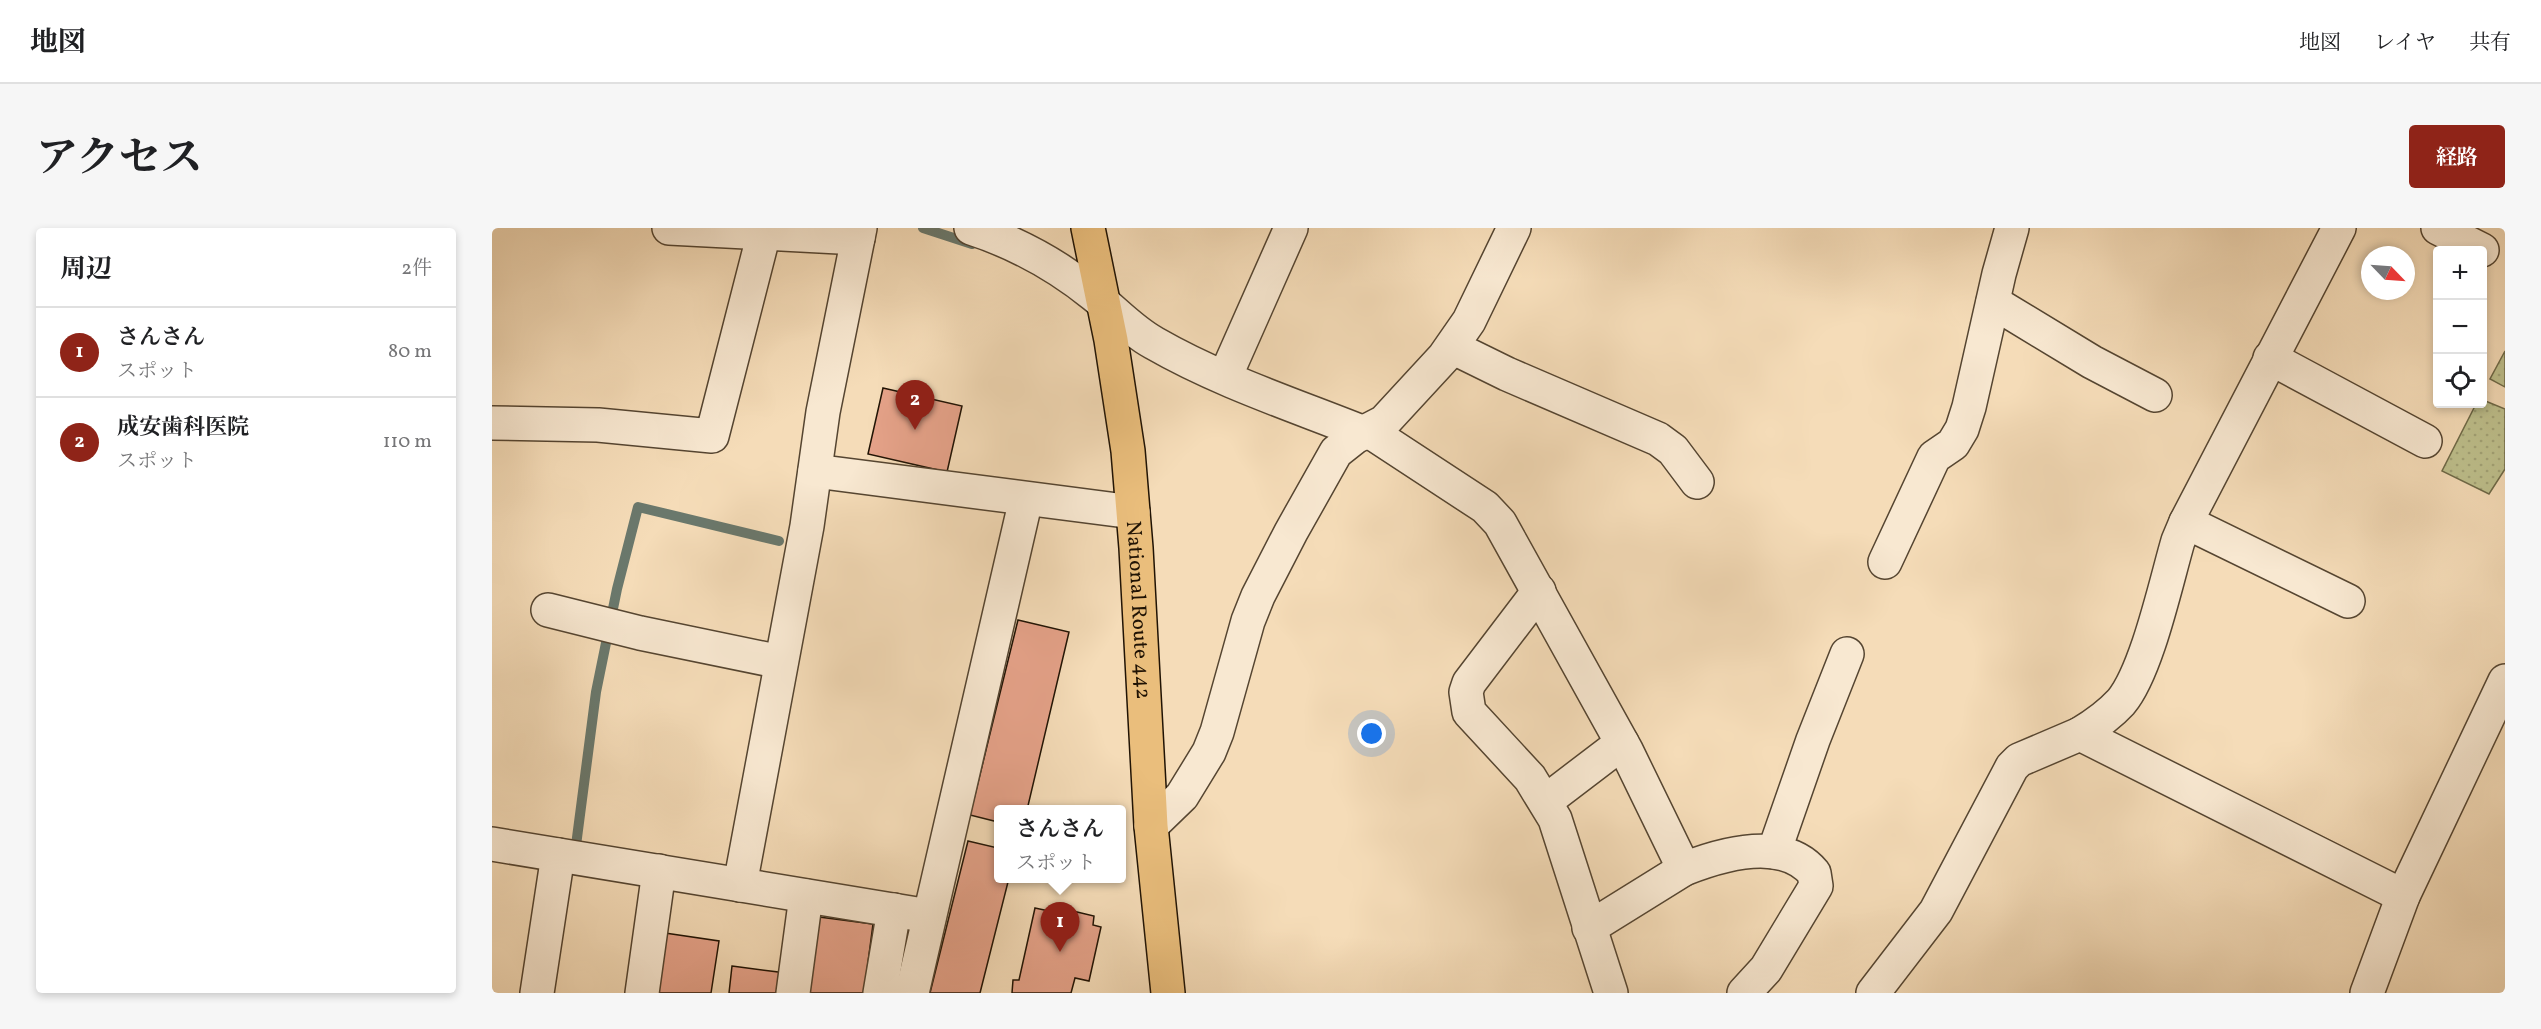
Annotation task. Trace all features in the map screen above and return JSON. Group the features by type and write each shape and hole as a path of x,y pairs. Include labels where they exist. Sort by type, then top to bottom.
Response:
{"highway":[{"name":"National Route 442","path":"1088,228 1120,398 1133,512 1151,826 1168,993"}],"street":[{"path":"669,228 764,233 859,233 823,412 799,571 740,885"},
{"path":"971,228 1014,244 1048,261 1152,342 1225,377 1366,432 1485,507 1509,537 1539,591 1622,743 1684,869"},
{"path":"1225,377 1291,228"},
{"path":"1151,826 1182,796 1209,752 1217,732 1248,621 1291,532 1336,452 1354,437 1384,422 1452,347 1469,321 1515,228"},
{"path":"1885,562 1934,457 1953,444 1962,429 2012,228"},
{"path":"1873,993 1936,911 2012,766 2019,760 2080,734 2109,714 2122,701 2135,679 2186,522 2339,228"},
{"path":"2438,228 2472,246"},
{"path":"492,423 598,425 712,436 764,233"},
{"path":"2487,253 2505,262"},
{"path":"1993,302 2092,362 2155,395"},
{"path":"1452,347 1658,439 1673,450 1697,482"},
{"path":"2270,358 2425,441"},
{"path":"815,471 1133,512"},
{"path":"912,993 1026,498"},
{"path":"2186,522 2348,601"},
{"path":"1539,591 1469,683 1466,692 1469,712 1530,778 1546,801 1555,819 1611,993"},
{"path":"548,610 640,633 781,662"},
{"path":"1774,852 1813,740 1847,654"},
{"path":"2367,993 2403,896 2503,692"},
{"path":"2080,734 2403,896"},
{"path":"1546,801 1622,743"},
{"path":"492,844 929,916"},
{"path":"1589,928 1684,869 1744,853 1774,852 1795,857 1809,866 1814,873 1816,886 1766,969 1744,993"},
{"path":"537,993 558,855"},
{"path":"642,993 659,871"},
{"path":"793,993 806,896"},
{"path":"880,993 894,910"}],"green space":[{"path":"2505,351 2505,387 2490,379"},
{"path":"2487,402 2505,409 2505,469 2489,494 2442,471 2474,408 2487,408"}],"building":[{"path":"883,388 962,406 947,472 868,454"},
{"path":"1018,620 1069,632 1028,805 994,805 994,821 970,815"},
{"path":"968,841 994,847 994,883 1008,883 980,993 930,993"},
{"path":"1035,908 1058,913 1060,908 1094,916 1093,925 1101,927 1089,981 1075,978 1071,993 1012,993 1013,980 1019,980"},
{"path":"819,917 873,924 864,993 809,993"},
{"path":"665,933 719,941 711,993 656,993"},
{"path":"732,966 786,973 783,993 729,993"}],"waterway":[{"path":"923,228 972,244"},
{"path":"575,853 596,692 617,589 638,507 779,541"}],"place":[{"name":"成安歯科医院","path":"915,430"},
{"name":"さんさん","path":"1060,952"}]}
